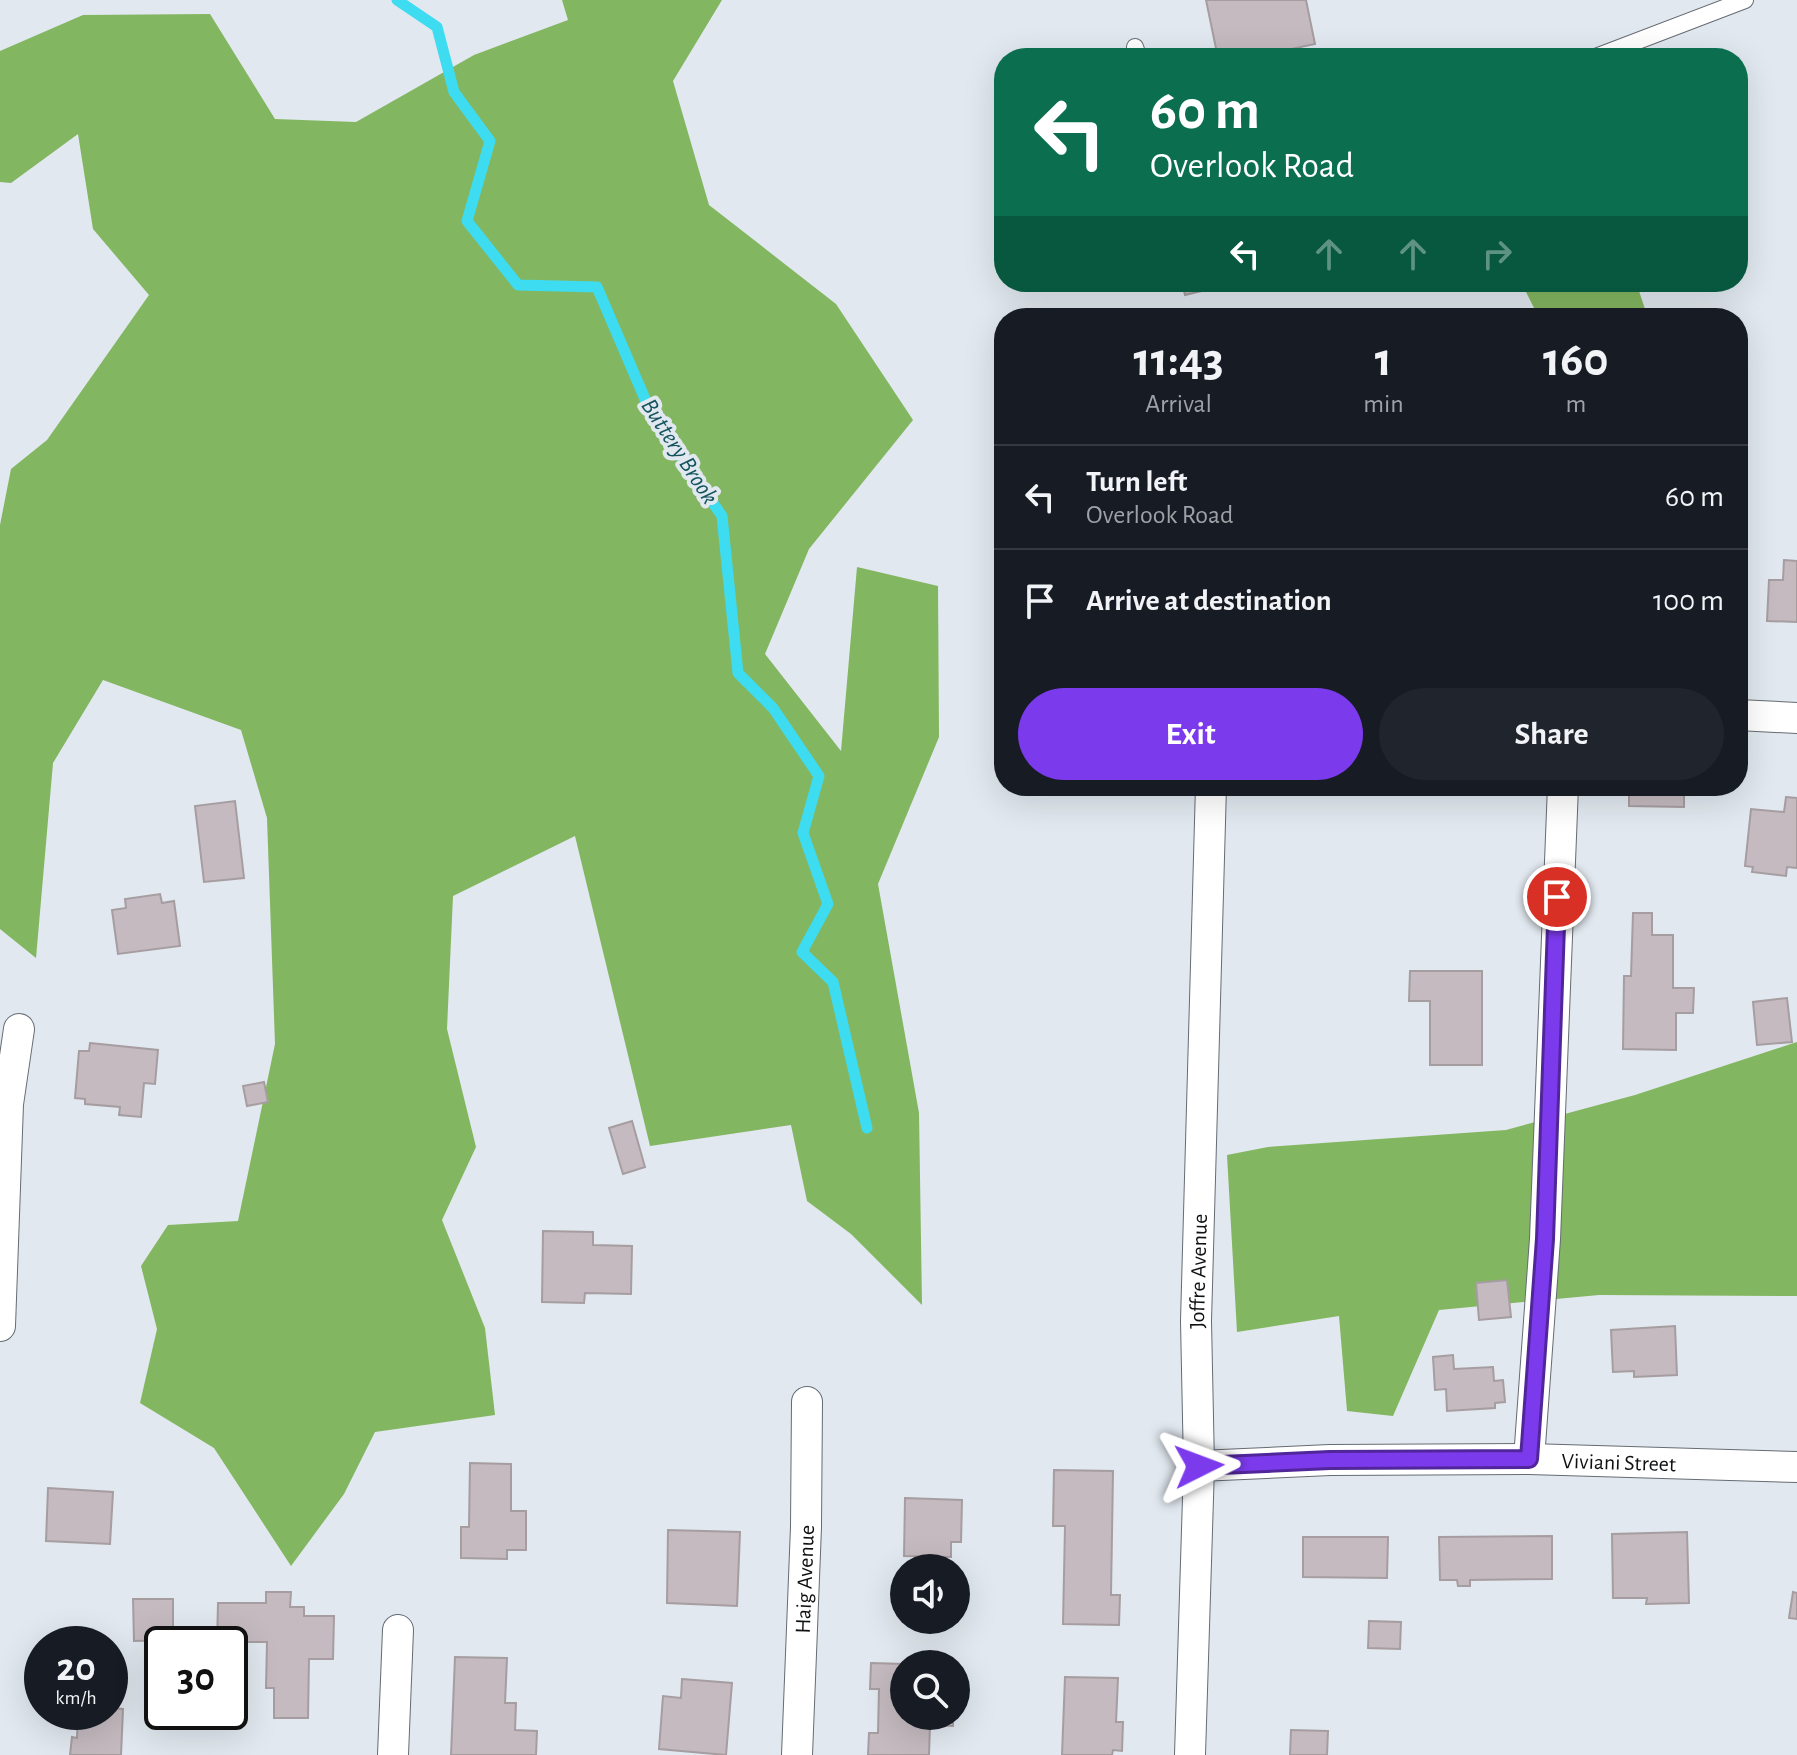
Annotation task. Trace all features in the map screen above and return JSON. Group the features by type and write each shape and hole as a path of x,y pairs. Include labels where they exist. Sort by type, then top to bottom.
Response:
{"street":[{"path":"1748,716 1797,718"},
{"name":"Joffre Avenue","path":"1190,1755 1199,1466 1196,1321 1211,796"},
{"path":"1529,1459 1545,1239 1563,796"},
{"path":"0,1326 8,1104 19,1029"},
{"name":"Haig Avenue","path":"797,1755 806,1527 807,1402"},
{"name":"Viviani Street","path":"1199,1466 1330,1460 1529,1459 1797,1467"},
{"path":"393,1755 398,1630"}],"lane":[{"path":"1619,48 1745,0"}],"green space":[{"path":"562,0 722,0 673,81 709,205 836,304 913,420 809,549 765,654 841,751 857,567 938,586 939,737 878,884 919,1113 922,1305 851,1234 807,1201 791,1125 650,1146 575,836 453,896 447,1029 476,1147 442,1220 485,1328 495,1415 375,1432 344,1494 291,1566 214,1448 140,1403 157,1329 141,1266 168,1225 238,1221 275,1044 267,818 241,730 103,680 53,763 36,958 0,929 0,525 11,469 47,440 149,295 93,229 78,134 11,183 0,182 0,51 83,15 210,14 275,119 356,122 474,55 568,20"},
{"path":"1526,292 1639,292 1645,308 1534,308"},
{"path":"1797,1042 1797,1296 1599,1295 1439,1310 1393,1416 1347,1411 1339,1316 1237,1332 1227,1155 1268,1147 1506,1130 1635,1095"}],"building":[{"path":"1206,0 1306,0 1315,44 1296,48 1216,48"},
{"path":"1784,560 1797,561 1797,622 1767,621 1769,580 1783,580"},
{"path":"1629,796 1684,796 1684,807 1629,806"},
{"path":"1786,797 1797,798 1797,868 1787,867 1786,876 1752,872 1753,867 1745,866 1751,809 1784,812"},
{"path":"235,801 244,878 204,882 195,806"},
{"path":"160,894 162,903 174,901 180,946 118,954 112,910 126,908 125,899"},
{"path":"1633,913 1652,913 1652,935 1673,935 1673,988 1694,988 1693,1013 1676,1013 1676,1050 1623,1049 1624,976 1631,976"},
{"path":"1410,971 1482,971 1482,1065 1430,1065 1430,1001 1409,1001"},
{"path":"1787,998 1792,1042 1757,1045 1753,1002"},
{"path":"90,1043 158,1050 155,1084 144,1083 141,1117 119,1115 120,1107 85,1104 85,1099 75,1098 79,1051 89,1051"},
{"path":"264,1082 268,1102 247,1106 243,1086"},
{"path":"632,1121 645,1167 623,1174 609,1128"},
{"path":"543,1231 593,1232 593,1245 632,1246 631,1294 585,1293 584,1303 542,1302"},
{"path":"1507,1280 1511,1317 1479,1320 1476,1283"},
{"path":"1675,1326 1677,1375 1634,1377 1634,1371 1613,1372 1611,1330"},
{"path":"1453,1355 1454,1369 1493,1367 1494,1381 1503,1380 1505,1402 1495,1403 1495,1408 1447,1411 1446,1389 1435,1390 1433,1357"},
{"path":"470,1463 511,1464 511,1511 526,1511 526,1550 507,1550 507,1559 461,1558 461,1527 469,1527"},
{"path":"1054,1470 1113,1471 1111,1595 1120,1595 1119,1625 1063,1624 1065,1526 1053,1526"},
{"path":"48,1488 113,1492 110,1544 46,1541"},
{"path":"905,1498 962,1500 961,1542 951,1542 951,1554 904,1554"},
{"path":"668,1530 740,1532 737,1606 667,1603"},
{"path":"1687,1532 1689,1603 1646,1604 1647,1598 1613,1598 1612,1534"},
{"path":"1552,1536 1552,1579 1470,1580 1470,1586 1458,1586 1457,1580 1440,1580 1439,1537"},
{"path":"1303,1537 1388,1537 1387,1578 1303,1577"},
{"path":"266,1592 291,1592 290,1607 304,1607 304,1616 334,1616 333,1659 309,1659 308,1718 274,1718 274,1688 266,1688 267,1642 248,1642 248,1626 217,1626 218,1603 266,1603"},
{"path":"1793,1592 1797,1593 1797,1619 1789,1618"},
{"path":"133,1599 173,1599 173,1626 144,1626 144,1641 134,1641"},
{"path":"1369,1621 1401,1622 1400,1649 1368,1648"},
{"path":"455,1657 507,1658 505,1703 516,1703 515,1730 537,1731 536,1755 451,1755"},
{"path":"871,1663 890,1664 890,1730 930,1730 929,1755 868,1755 869,1733 878,1733 879,1689 870,1689"},
{"path":"1065,1677 1118,1678 1116,1722 1123,1722 1122,1751 1113,1750 1112,1755 1062,1755"},
{"path":"682,1679 732,1683 726,1755 659,1749 663,1696 681,1698"},
{"path":"77,1730 122,1730 121,1755 70,1755 72,1737 77,1738"},
{"path":"1291,1730 1328,1731 1327,1755 1290,1755"}],"waterway":[{"name":"Buttery Brook","path":"397,0 437,27 454,92 490,141 467,221 518,285 597,287 651,413 722,516 738,673 773,708 819,776 803,833 828,904 802,952 833,982 867,1128"}],"route":[{"path":"1199,1466 1330,1460 1529,1459 1545,1239 1557,897"}]}
